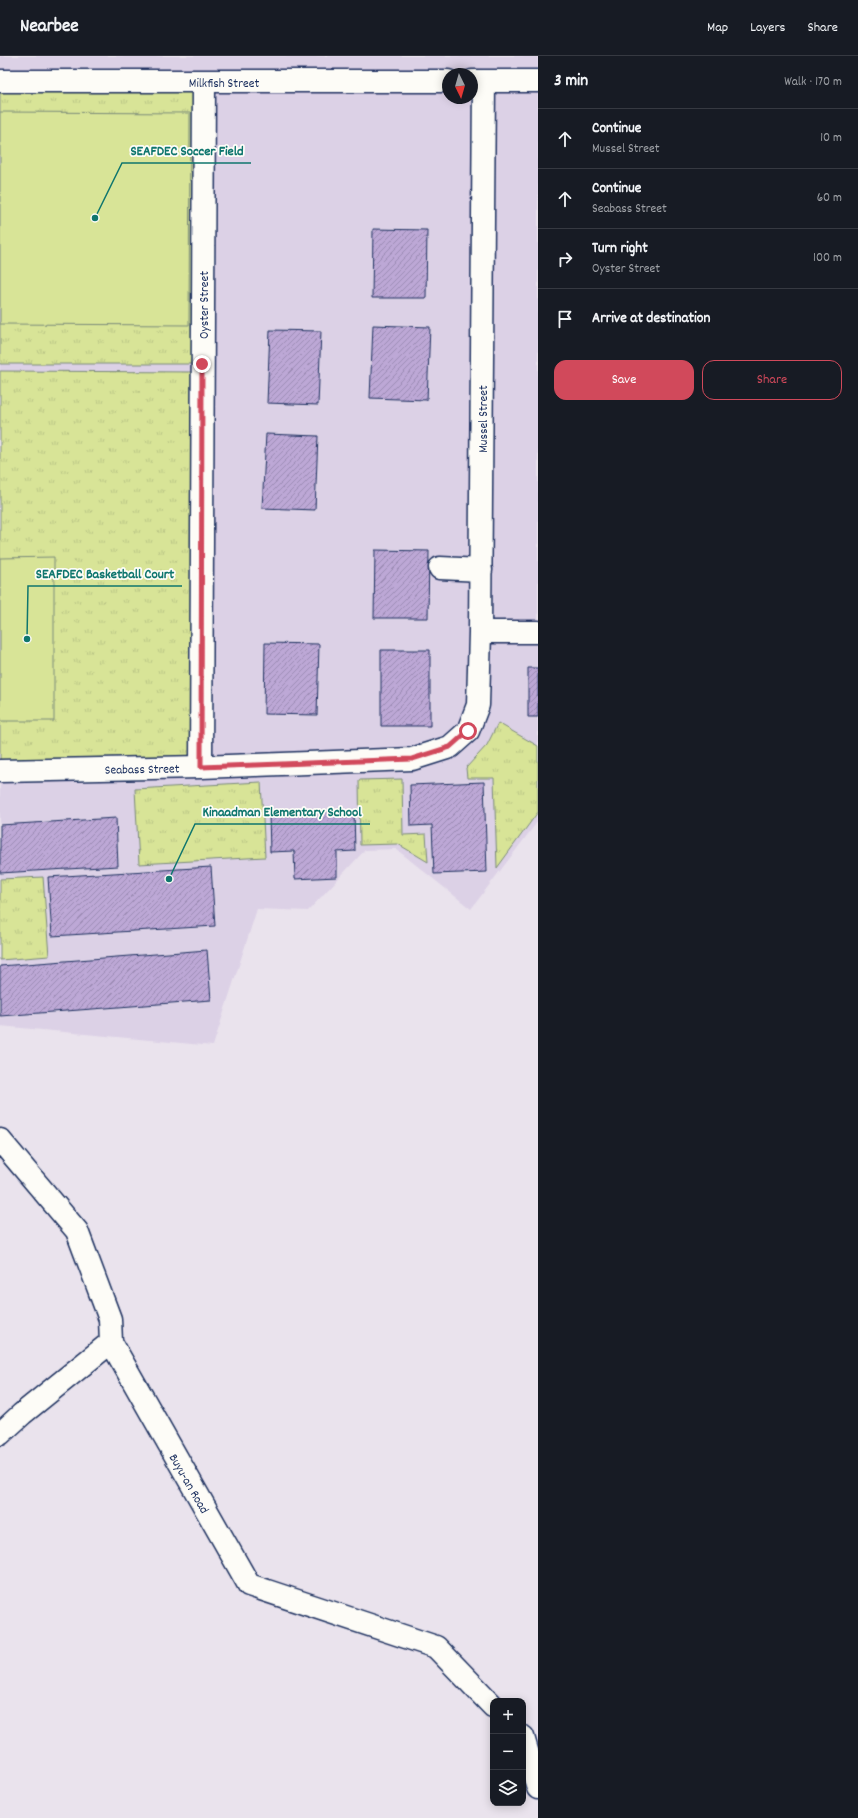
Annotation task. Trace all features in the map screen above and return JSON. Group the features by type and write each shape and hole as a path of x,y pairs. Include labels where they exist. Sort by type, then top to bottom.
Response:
{"street":[{"name":"Milkfish Street","path":"0,81 442,81"},
{"path":"478,81 538,81"},
{"name":"Mussel Street","path":"450,747 468,731 478,705 481,570 478,81"},
{"name":"Oyster Street","path":"201,767 204,82"},
{"path":"440,568 481,570"},
{"path":"480,632 538,632"},
{"name":"Seabass Street","path":"0,771 201,767 412,759 450,747"},
{"name":"Buyu-an Road","path":"0,1140 77,1231 110,1319 110,1342 249,1585 436,1647 490,1703"},
{"path":"0,1434 22,1414 110,1342"},
{"path":"526,1747 538,1788"}],"shaded area":[{"path":"0,56 538,56 538,821 471,909 396,849 365,850 308,911 257,909 213,1046 0,1026"}],"green space":[{"path":"0,81 204,82 202,364 0,364"},
{"path":"0,112 190,113 189,325 0,324"},
{"path":"0,371 196,372 194,760 0,764"},
{"path":"54,557 54,721 0,721 0,558"},
{"path":"498,723 538,746 538,812 497,868 494,778 467,778 466,768 487,745"},
{"path":"402,779 403,835 426,834 428,862 398,844 360,845 359,780"},
{"path":"261,782 265,857 139,864 135,789"},
{"path":"43,877 49,956 0,960 0,879"}],"building":[{"path":"373,229 427,230 426,298 372,298"},
{"path":"373,325 430,327 427,400 370,398"},
{"path":"270,330 321,331 318,405 267,403"},
{"path":"266,434 318,436 315,510 262,508"},
{"path":"375,550 429,551 428,618 374,618"},
{"path":"265,643 319,644 317,715 264,714"},
{"path":"381,650 430,650 430,726 381,726"},
{"path":"528,668 538,668 538,717 528,717"},
{"path":"484,782 487,872 434,874 432,825 411,826 410,785"},
{"path":"354,811 355,851 337,852 337,877 295,879 294,851 270,852 269,813"},
{"path":"116,818 118,866 0,873 0,825"},
{"path":"211,867 215,926 52,936 48,877"},
{"path":"207,950 211,1000 0,1016 0,966"}],"place":[{"name":"SEAFDEC Soccer Field","path":"95,218"},
{"name":"SEAFDEC Basketball Court","path":"27,639"},
{"name":"Kinaadman Elementary School","path":"169,879"}],"route":[{"path":"202,364 201,767 412,759 450,747 468,731"}]}
